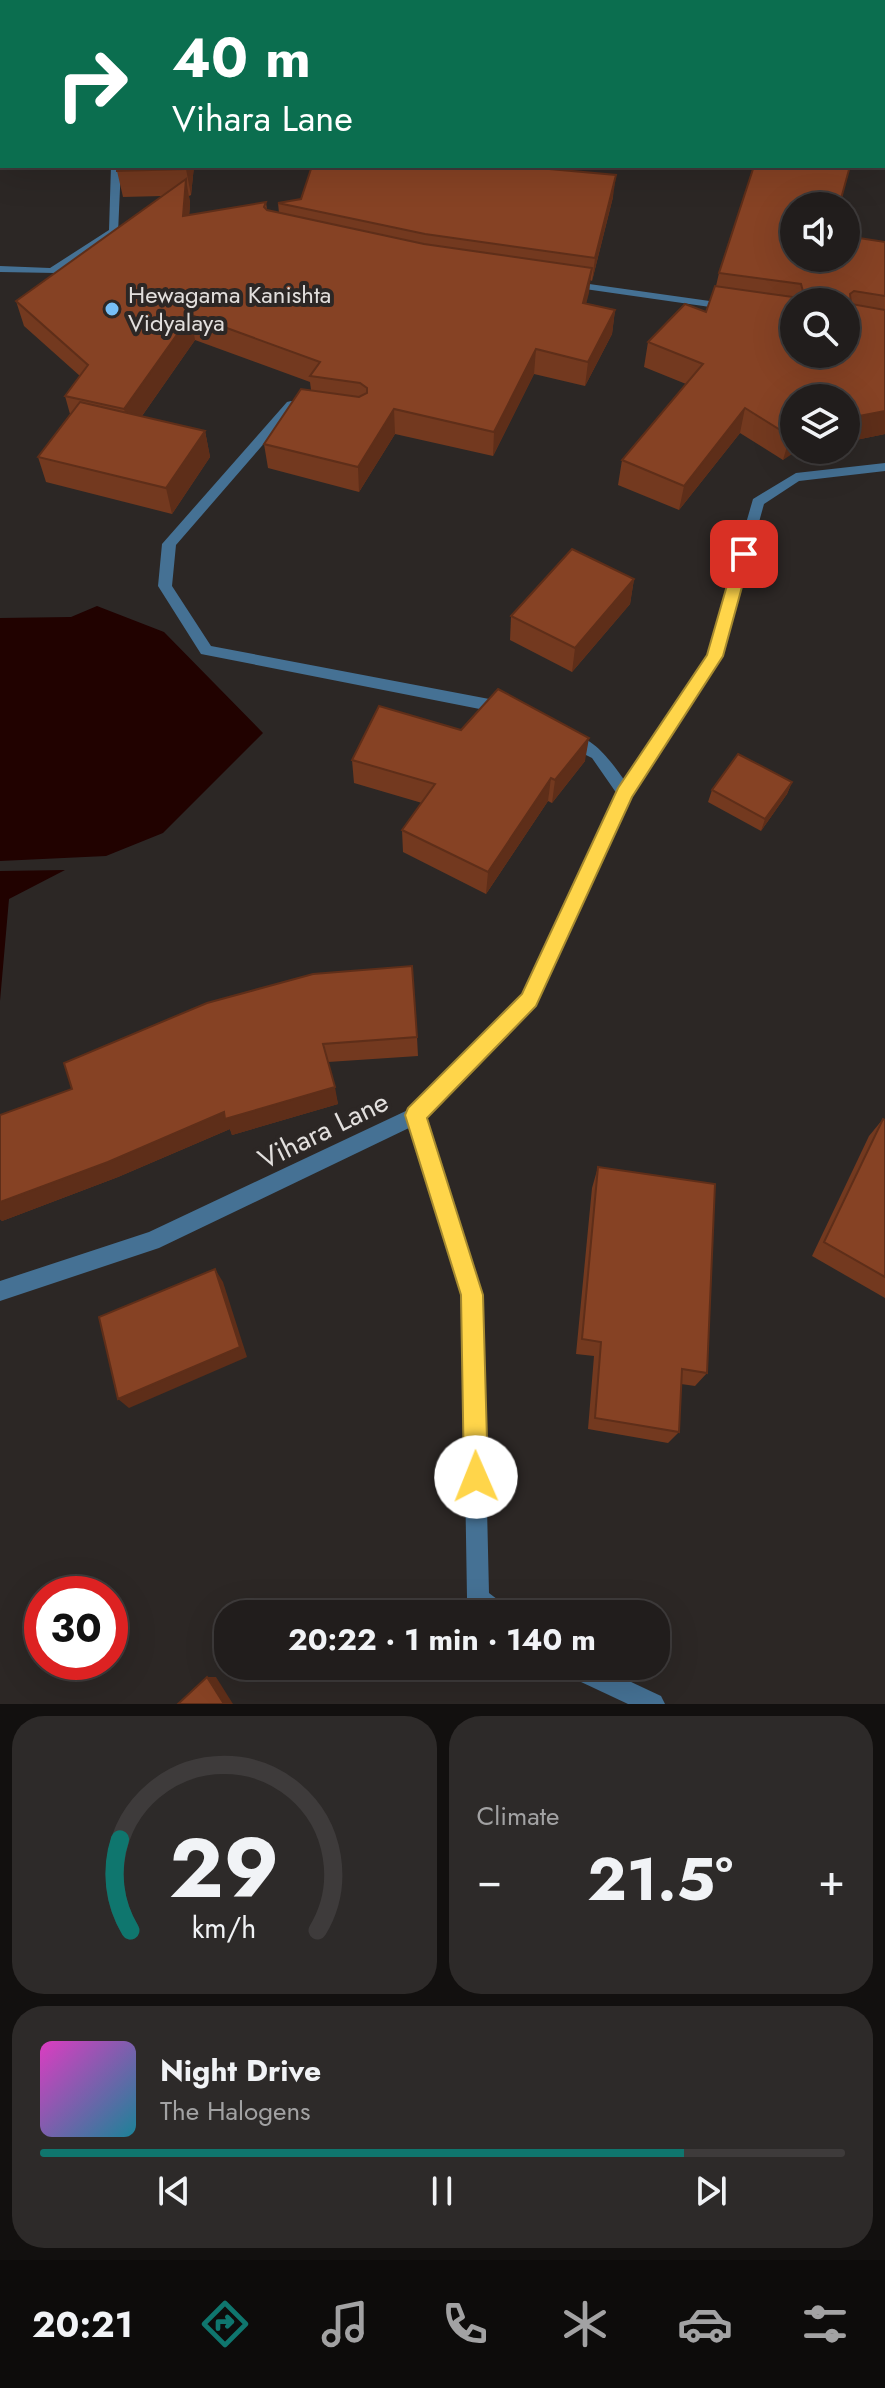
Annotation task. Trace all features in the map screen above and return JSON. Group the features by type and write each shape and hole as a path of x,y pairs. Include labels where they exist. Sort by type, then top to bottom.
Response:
{"street":[{"path":"0,269 52,271 114,231 116,168"},
{"path":"548,281 748,309"},
{"path":"319,409 291,405 169,544 165,586 206,650 500,705 514,712"},
{"name":"Vihara Lane","path":"0,1291 152,1241 416,1115 529,1000 625,793 715,656 758,502 796,477 885,467"},
{"path":"556,733 597,754 625,793"},
{"path":"416,1115 472,1295 478,1598 480,1600"},
{"path":"602,1680 653,1704"}],"shaded area":[{"path":"97,606 164,632 263,733 163,833 106,856 0,861 0,618 71,617"},
{"path":"65,870 9,899 0,1001 0,871"}],"building":[{"path":"117,168 186,168 186,169 117,171"},
{"path":"311,168 539,168 616,175 595,258 425,234 278,203 301,199"},
{"path":"753,168 849,168 843,192 780,192 780,272 860,272 860,238 885,242 885,296 860,292 860,288 802,288 801,284 719,273"},
{"path":"186,179 183,216 266,202 264,207 267,210 424,244 592,268 583,303 615,310 588,362 536,349 494,432 394,409 358,467 264,444 301,389 359,397 367,393 367,388 360,383 310,376 320,362 191,315 124,409 65,396 88,365 16,301"},
{"path":"715,286 780,295 780,368 860,368 860,306 885,310 885,411 860,416 860,384 780,384 780,430 745,408 684,486 622,460 703,364 648,342 685,304 706,312"},
{"path":"80,402 205,431 166,488 38,457"},
{"path":"572,549 634,579 575,648 511,616"},
{"path":"498,689 589,738 555,780 551,778 488,872 402,830 435,784 352,760 379,706 461,730"},
{"path":"738,754 792,782 765,819 712,790"},
{"path":"412,966 417,1037 323,1044 335,1087 225,1119 224,1112 108,1162 0,1202 0,1115 72,1089 64,1063 207,1003 313,974"},
{"path":"885,1120 885,1277 824,1242"},
{"path":"598,1167 715,1184 707,1373 682,1369 679,1432 595,1418 601,1342 582,1339"},
{"path":"215,1269 240,1347 118,1399 99,1317"},
{"path":"207,1677 224,1704 178,1704"}],"place":[{"name":"Hewagama Kanishta Vidyalaya","path":"112,309"}],"route":[{"path":"476,1477 472,1295 416,1115 529,1000 625,793 715,656 744,554"}]}
